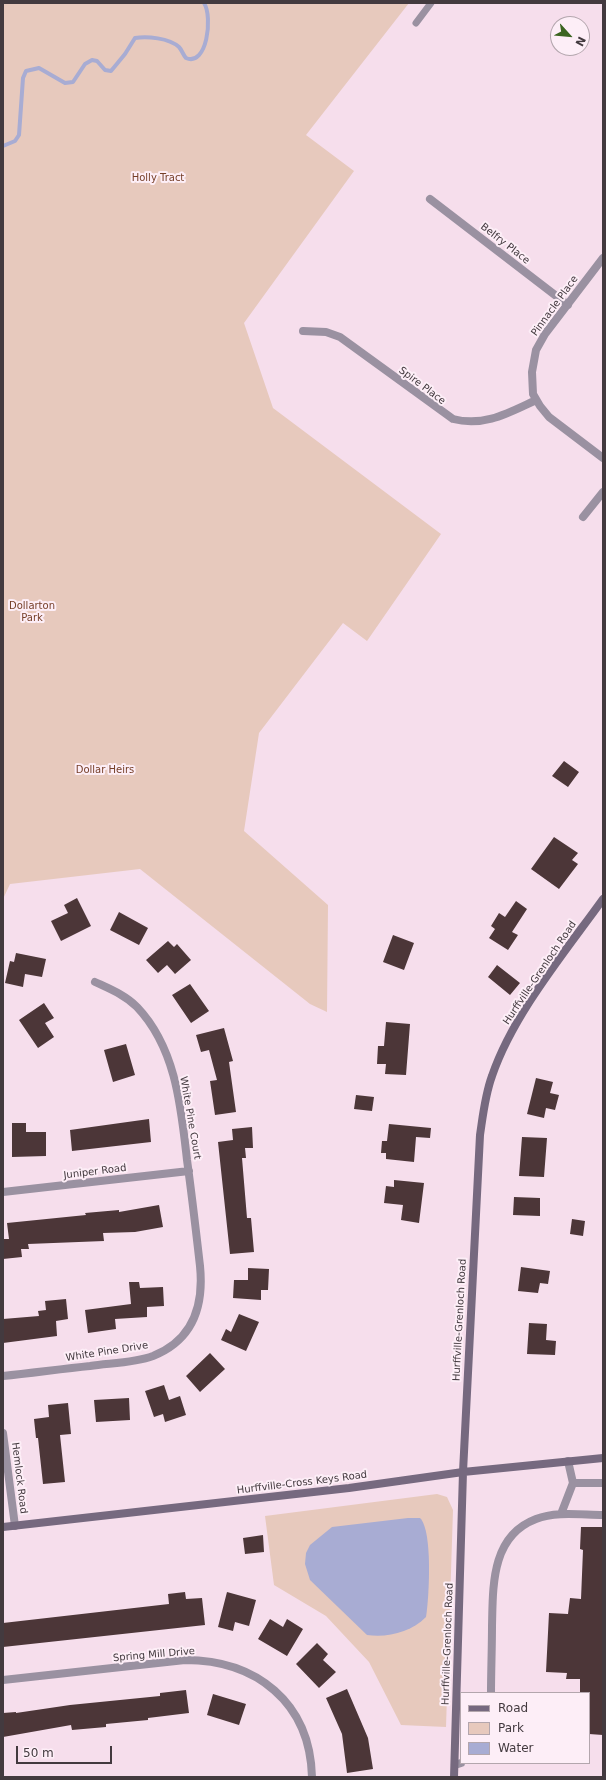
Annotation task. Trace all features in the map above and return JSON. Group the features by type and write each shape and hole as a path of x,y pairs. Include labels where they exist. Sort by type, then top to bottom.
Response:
{"main road":[{"name":"Hurffville-Grenloch Road","path":"454,1777 458,1764 463,1472 480,1135 486,1097 492,1075 504,1046 526,1009 603,899"},
{"name":"Hurffville-Cross Keys Road","path":"3,1527 349,1488 463,1472 603,1458"}],"street":[{"name":"Belfry Place","path":"430,199 568,305"},
{"name":"Pinnacle Place","path":"603,258 545,334 536,350 532,372 532,388 536,400 549,417 603,458"},
{"name":"Spire Place","path":"303,331 326,332 340,338 453,419 467,422 484,422 505,415 536,400"},
{"path":"583,518 603,492"},
{"name":"White Pine Court","path":"95,982 113,990 136,1006 151,1025 158,1038 170,1065 178,1095 189,1171"},
{"name":"Juniper Road","path":"3,1192 189,1171"},
{"name":"White Pine Drive","path":"3,1376 142,1359 162,1351 185,1332 195,1318 199,1307 201,1288 189,1171"},
{"name":"Hemlock Road","path":"3,1433 15,1526"},
{"path":"561,1514 573,1483 568,1461"},
{"path":"573,1483 603,1482"},
{"path":"491,1692 494,1579 500,1554 512,1534 522,1526 537,1518 561,1514 603,1515"},
{"name":"Spring Mill Drive","path":"3,1680 185,1660 213,1661 228,1664 256,1677 268,1685 278,1694 296,1716 307,1743 312,1777"}],"lane":[{"path":"416,23 431,3"}],"green space":[{"path":"3,3 409,3 306,135 354,171 244,323 273,408 441,534 367,641 343,623 259,733 244,831 328,905 327,1012 310,1004 140,869 10,884 3,899"},
{"path":"437,1494 447,1497 453,1510 446,1727 401,1725 369,1662 326,1616 274,1585 265,1516"}],"water":[{"path":"408,1518 420,1518 427,1536 429,1581 426,1617 413,1627 399,1633 383,1636 367,1635 310,1580 305,1564 306,1553 310,1545 332,1527"}],"building":[{"path":"564,761 579,772 568,787 552,776"},
{"path":"554,837 578,853 572,860 578,864 559,889 531,869"},
{"path":"77,898 91,926 61,941 51,921 68,913 64,905"},
{"path":"516,901 527,909 512,932 518,935 508,950 489,938 495,929 491,926 499,913 505,917"},
{"path":"119,912 148,928 139,945 110,930"},
{"path":"393,935 414,943 404,970 383,962"},
{"path":"168,941 174,947 177,944 191,960 175,974 167,965 158,973 146,960"},
{"path":"16,953 46,959 42,977 25,974 23,987 5,983 10,961 14,962"},
{"path":"497,965 520,983 510,995 488,977"},
{"path":"190,984 209,1011 191,1023 172,995"},
{"path":"44,1003 54,1018 45,1023 54,1037 38,1048 19,1020"},
{"path":"386,1022 410,1024 406,1075 385,1074 386,1064 377,1064 378,1046 384,1046"},
{"path":"224,1028 233,1061 229,1062 236,1112 215,1115 210,1081 217,1080 209,1050 201,1052 196,1035"},
{"path":"126,1044 135,1075 113,1082 104,1050"},
{"path":"536,1078 553,1082 550,1093 559,1095 555,1110 546,1108 544,1118 527,1114"},
{"path":"356,1095 374,1097 372,1111 354,1109"},
{"path":"149,1119 151,1142 72,1151 70,1130"},
{"path":"12,1123 26,1123 26,1132 46,1132 46,1156 12,1157"},
{"path":"389,1124 431,1128 430,1138 416,1137 414,1162 386,1159 386,1153 381,1153 382,1141 387,1141"},
{"path":"252,1127 253,1148 245,1148 246,1158 242,1158 247,1218 251,1218 254,1252 230,1254 218,1142 233,1140 232,1129"},
{"path":"522,1137 547,1138 544,1177 519,1176"},
{"path":"394,1180 424,1183 419,1223 401,1220 403,1205 384,1203 386,1186 394,1187"},
{"path":"514,1197 540,1198 540,1216 513,1215"},
{"path":"159,1205 163,1227 135,1232 103,1233 104,1241 28,1244 29,1249 21,1249 22,1257 3,1259 3,1239 9,1239 7,1223 86,1215 85,1213 119,1210 119,1212"},
{"path":"572,1219 585,1221 583,1236 570,1234"},
{"path":"521,1267 550,1271 548,1284 540,1283 538,1293 518,1291"},
{"path":"248,1268 269,1269 268,1290 261,1290 261,1300 233,1298 234,1280 248,1280"},
{"path":"129,1282 139,1282 140,1288 163,1287 164,1306 147,1307 147,1317 115,1319 116,1329 88,1333 85,1310 131,1304"},
{"path":"66,1299 68,1319 56,1321 57,1336 3,1343 3,1319 39,1316 38,1311 46,1310 45,1301"},
{"path":"239,1314 259,1322 246,1351 221,1340 226,1329 231,1332"},
{"path":"529,1323 547,1324 546,1340 556,1341 555,1355 527,1354"},
{"path":"210,1353 225,1369 200,1392 186,1376"},
{"path":"164,1385 169,1400 180,1396 186,1415 165,1422 163,1414 154,1417 145,1391"},
{"path":"129,1398 130,1420 96,1422 94,1400"},
{"path":"68,1403 71,1434 60,1435 65,1482 43,1484 38,1438 36,1438 34,1419 49,1417 48,1405"},
{"path":"581,1527 603,1527 603,1735 590,1734 590,1692 580,1692 580,1679 566,1679 567,1673 546,1672 549,1613 568,1614 570,1598 581,1599 583,1550 580,1549"},
{"path":"263,1535 264,1552 245,1554 243,1538"},
{"path":"185,1592 186,1599 202,1598 205,1625 3,1647 3,1623 169,1604 168,1594"},
{"path":"227,1592 256,1600 249,1626 235,1622 233,1631 218,1627"},
{"path":"270,1619 283,1627 287,1619 303,1629 287,1656 258,1639"},
{"path":"317,1643 328,1654 323,1660 336,1672 319,1688 296,1664"},
{"path":"347,1689 368,1738 373,1769 347,1773 342,1734 326,1698"},
{"path":"186,1690 189,1713 148,1718 148,1720 106,1724 106,1727 72,1730 71,1725 3,1737 3,1713 16,1713 70,1705 160,1696 160,1693"},
{"path":"213,1694 246,1704 239,1725 207,1715"}],"waterway":[{"path":"3,146 15,141 19,135 23,78 26,71 39,68 65,83 73,82 85,64 92,60 97,61 105,70 111,71 125,54 135,38 140,37 158,38 175,44 179,47 186,58 193,59 199,55 203,48 208,29 207,10 204,3"}],"park label":[{"name":"Holly Tract","path":"158,178"},
{"name":"Dollarton Park","path":"32,612"},
{"name":"Dollar Heirs","path":"105,770"}]}
